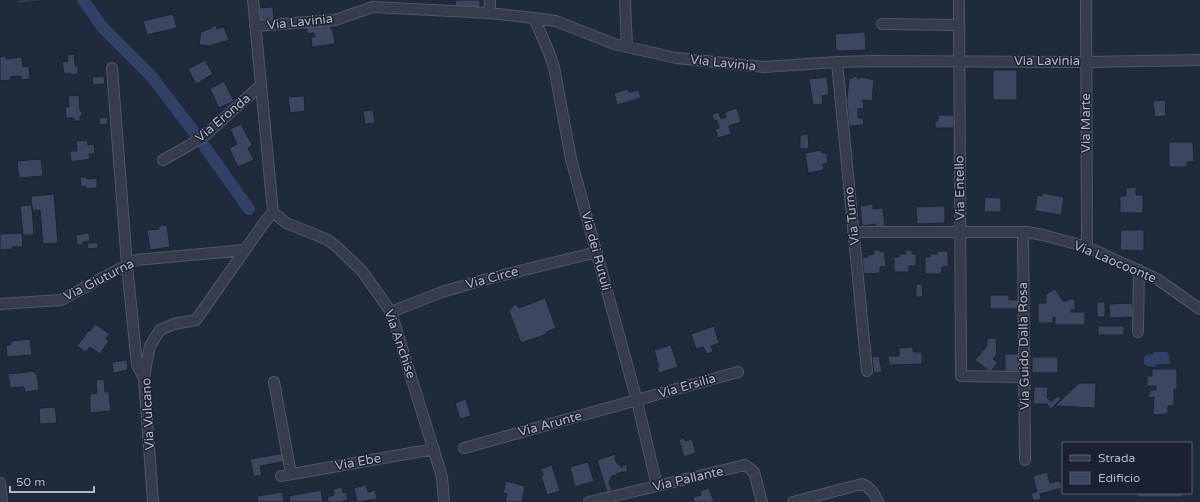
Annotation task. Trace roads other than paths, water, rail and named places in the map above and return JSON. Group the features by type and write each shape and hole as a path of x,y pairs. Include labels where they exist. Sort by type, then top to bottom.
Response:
{"street":[{"path":"253,0 273,212"},
{"path":"490,0 490,13"},
{"path":"625,0 627,47"},
{"name":"Via Entello","path":"959,0 961,376 1024,377"},
{"name":"Via Marte","path":"1086,0 1087,247"},
{"name":"Via Lavinia","path":"256,26 335,20 373,7 490,13 534,18 556,22 614,44 676,58 764,67 837,62 1086,62 1200,60"},
{"name":"Via dei Rutuli","path":"534,18 554,67 571,159 636,400 657,486"},
{"path":"882,24 959,25"},
{"name":"Via Turno","path":"837,62 867,371"},
{"path":"112,68 127,265 137,365 144,378"},
{"name":"Via Eronda","path":"163,160 202,138 261,85"},
{"name":"Via Vulcano","path":"153,502 144,378 150,346 160,330 174,324 196,320 273,212"},
{"name":"Via Anchise","path":"273,212 286,223 326,239 337,247 362,270 391,312 442,477 444,502"},
{"name":"Via Laocoonte","path":"853,232 1023,232 1043,235 1087,247 1139,270 1157,279 1199,309"},
{"name":"Via Guido Dalla Rosa","path":"1023,232 1025,460"},
{"name":"Via Giuturna","path":"0,304 62,300 136,260 245,250"},
{"name":"Via Circe","path":"391,312 442,292 472,283 597,252"},
{"path":"1138,332 1139,270"},
{"name":"Via Ersilia","path":"636,400 738,372"},
{"name":"Via Ebe","path":"274,382 286,475 434,449"},
{"name":"Via Arunte","path":"464,448 636,400"},
{"name":"Via Pallante","path":"589,502 745,465 754,472 762,502"},
{"path":"0,483 2,502"},
{"path":"793,502 862,484 870,488 878,502"}],"water":[{"path":"1154,352 1167,352 1169,355 1170,364 1157,364 1155,367 1144,364 1144,358 1146,355 1154,354"}],"waterway":[{"path":"83,0 103,28 152,77 194,132"},
{"path":"205,147 249,209"}]}
